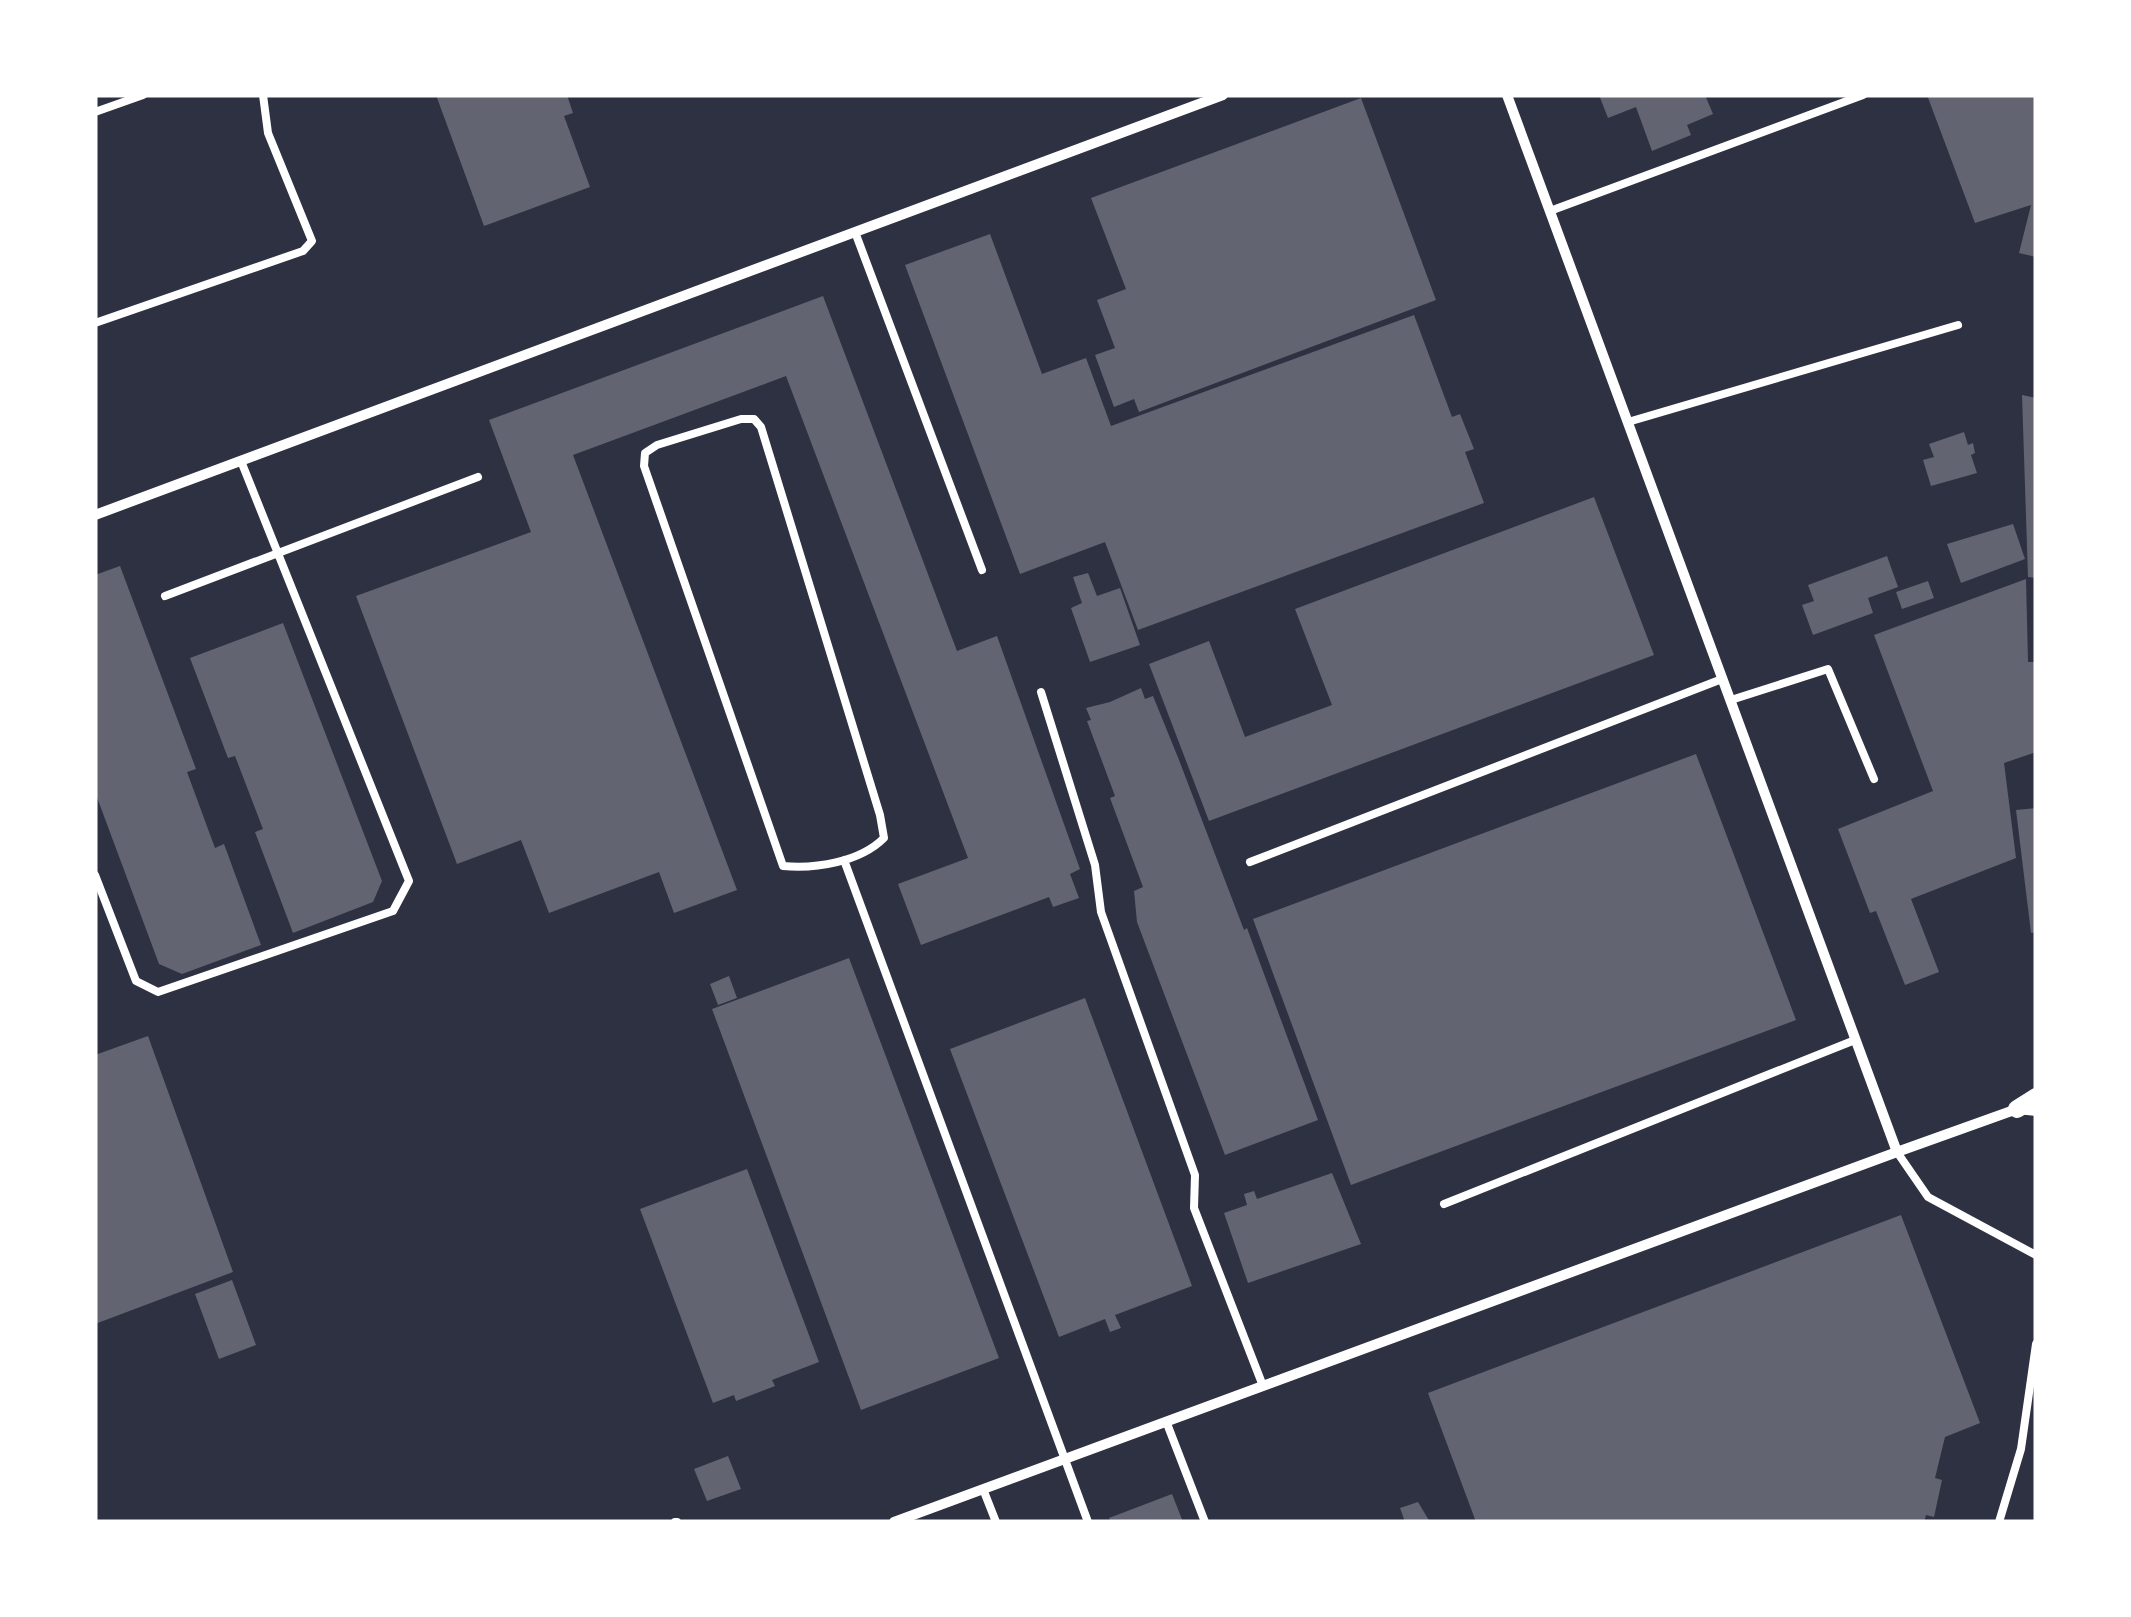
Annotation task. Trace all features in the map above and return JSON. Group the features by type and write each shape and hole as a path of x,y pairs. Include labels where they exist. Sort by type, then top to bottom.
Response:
{"street":[{"path":"95,515 1223,95"},
{"path":"1508,95 1897,1152"},
{"path":"894,1522 1897,1152 2026,1110 2036,1097"}],"lane":[{"path":"95,112 143,95"},
{"path":"95,323 302,251 312,240 268,133 263,95"},
{"path":"1550,212 1863,95"},
{"path":"855,232 982,570"},
{"path":"1628,422 1958,325"},
{"path":"754,418 761,426 880,815 884,838 873,849 844,860 804,868 784,866 644,466 644,454 656,446 741,419 754,418"},
{"path":"95,875 136,980 158,992 393,911 408,882 241,460"},
{"path":"165,596 478,477"},
{"path":"1730,700 1828,669 1874,780"},
{"path":"1250,862 1722,678"},
{"path":"1041,692 1095,865 1100,912 1195,1175 1194,1208 1264,1386"},
{"path":"844,860 1088,1522"},
{"path":"1444,1204 1855,1040"},
{"path":"1897,1152 1928,1197 2036,1255"},
{"path":"2000,1522 2021,1449 2036,1344"},
{"path":"1166,1421 1205,1522"},
{"path":"983,1489 996,1522"}],"building":[{"path":"436,95 567,95 573,113 564,116 590,187 484,226"},
{"path":"1599,95 1705,95 1713,114 1687,125 1691,135 1652,151 1636,107 1608,118"},
{"path":"1927,95 2036,95 2036,257 2019,253 2031,205 1975,223"},
{"path":"1361,98 1436,300 1139,412 1134,399 1114,407 1095,355 1115,348 1097,300 1126,289 1091,198"},
{"path":"990,234 1042,374 1086,358 1111,426 1414,315 1452,417 1460,414 1474,449 1465,452 1484,503 1138,630 1105,542 1020,574 905,265"},
{"path":"823,296 957,651 997,636 1080,869 1070,874 1079,898 1053,907 1049,897 921,945 898,884 968,858 786,376 573,455 737,890 674,913 659,872 549,913 521,840 457,864 356,596 531,532 489,420"},
{"path":"2022,395 2036,398 2036,578 2028,577"},
{"path":"1964,432 1968,445 1973,443 1975,453 1971,455 1977,473 1931,486 1923,460 1934,457 1929,444"},
{"path":"1594,497 1654,655 1209,821 1149,664 1209,641 1245,737 1332,705 1295,609"},
{"path":"2013,524 2025,559 1961,583 1947,544"},
{"path":"1887,556 1898,587 1868,598 1873,613 1813,635 1802,605 1814,601 1808,585"},
{"path":"120,566 196,769 187,772 215,848 224,844 261,945 182,974 159,964 95,792 95,575"},
{"path":"1088,573 1097,596 1120,588 1140,645 1090,662 1071,608 1082,603 1073,577"},
{"path":"2026,579 2028,662 2036,662 2036,752 2004,763 2016,858 1911,899 1939,972 1905,985 1876,911 1870,913 1838,829 1933,791 1874,635"},
{"path":"1928,581 1934,598 1902,609 1896,592"},
{"path":"283,623 382,881 373,902 293,933 255,832 263,829 235,756 228,758 190,658"},
{"path":"1141,688 1145,699 1153,696 1244,930 1247,928 1318,1120 1225,1155 1137,922 1134,891 1143,887 1087,721 1091,720 1086,708"},
{"path":"1696,754 1796,1020 1351,1185 1253,919"},
{"path":"2036,808 2036,932 2031,933 2016,810"},
{"path":"849,958 999,1358 861,1410 712,1009"},
{"path":"729,976 737,998 718,1005 710,984"},
{"path":"1085,998 1192,1286 1115,1315 1121,1328 1110,1332 1105,1319 1059,1337 950,1049"},
{"path":"148,1036 233,1272 95,1324 95,1055"},
{"path":"747,1169 819,1362 772,1380 775,1386 736,1401 734,1395 713,1403 640,1209"},
{"path":"1332,1173 1361,1244 1248,1283 1224,1213 1247,1205 1244,1194 1254,1191 1257,1199"},
{"path":"1901,1215 1980,1423 1945,1437 1935,1478 1942,1480 1934,1517 1926,1515 1924,1522 1476,1522 1428,1393"},
{"path":"232,1280 256,1345 219,1359 195,1294"},
{"path":"728,1456 741,1489 707,1501 694,1469"},
{"path":"1172,1494 1183,1522 1111,1522 1109,1518"},
{"path":"1418,1502 1430,1522 1405,1522 1400,1508"}]}
